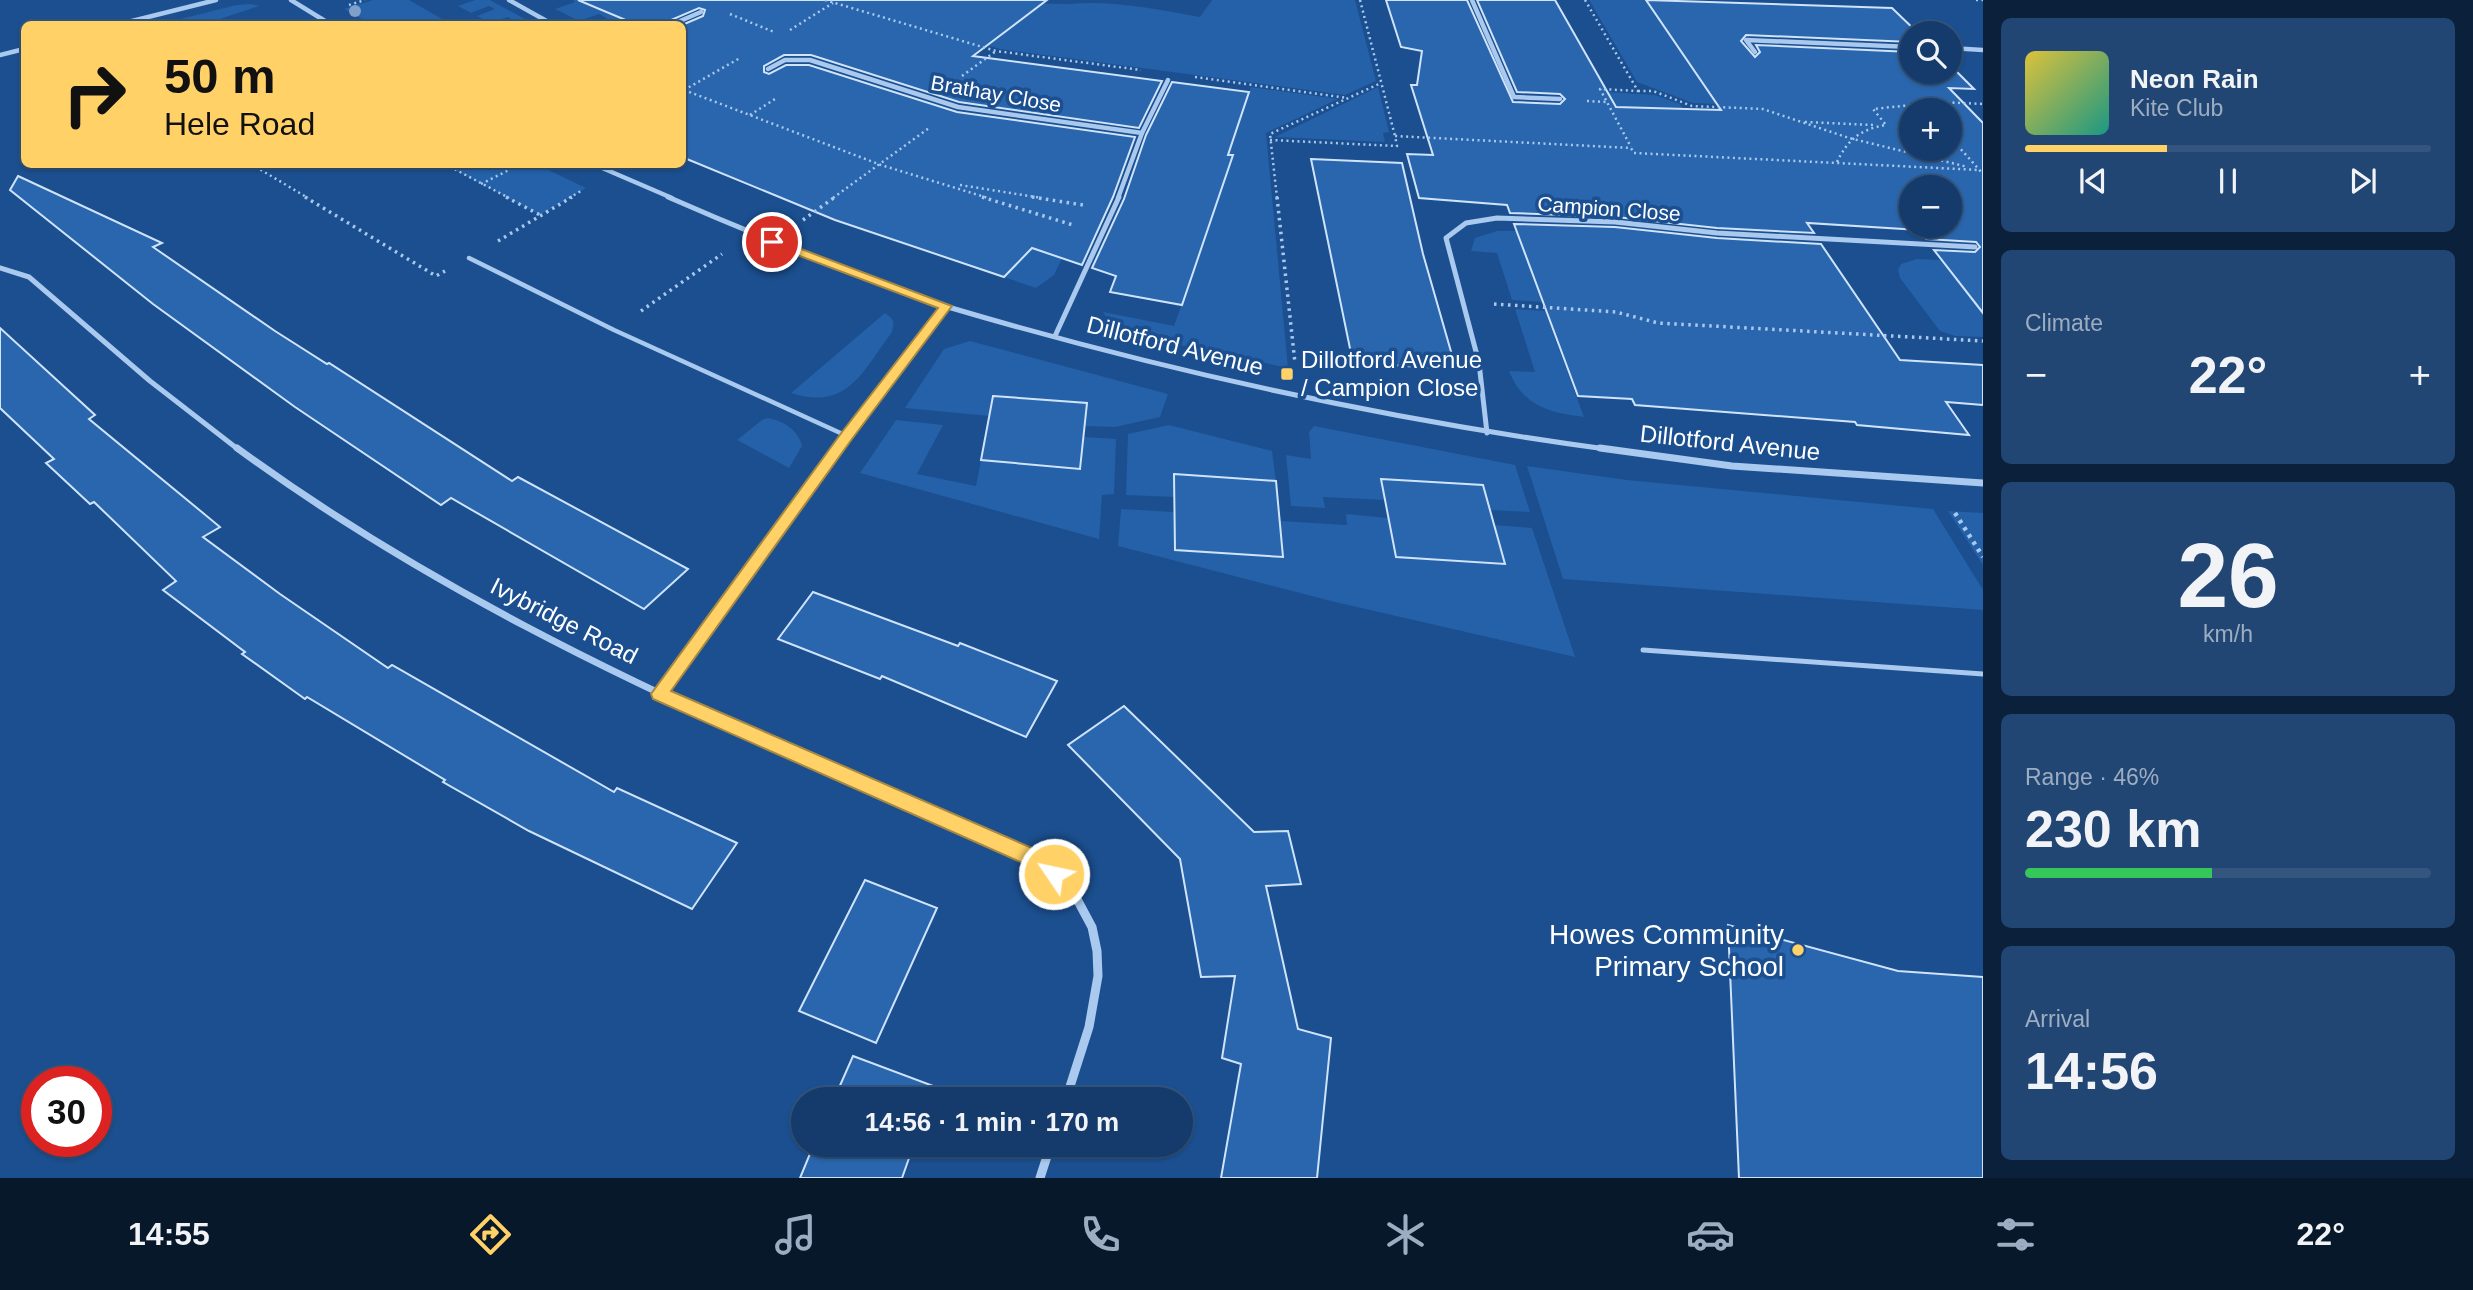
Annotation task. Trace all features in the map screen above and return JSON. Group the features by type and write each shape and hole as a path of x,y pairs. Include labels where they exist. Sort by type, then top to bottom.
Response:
{"street":[{"path":"135,21 216,0"},
{"path":"291,0 325,21"},
{"path":"509,0 547,21"},
{"path":"1472,0 1514,97 1560,99"},
{"path":"680,21 701,12"},
{"path":"1755,52 1746,40 1899,46"},
{"path":"1962,49 1983,50"},
{"path":"0,55 21,50"},
{"name":"Brathay Close","path":"768,69 785,60 810,60 958,107 1142,133"},
{"path":"1055,336 1114,210 1142,133 1168,80"},
{"name":"Dillotford Avenue","path":"601,168 772,242 946,306 1055,336 1298,395 1487,433 1732,466 1983,483"},
{"name":"Campion Close","path":"1487,433 1479,363 1446,238 1466,223 1486,218 1615,222 1717,233 1975,247"},
{"name":"Ivybridge Road","path":"0,268 29,277 170,397 339,518 411,563 516,622 659,694 1041,862 1066,886 1083,908 1099,951 1096,996 1069,1087"},
{"path":"659,694 847,436 946,306"},
{"path":"1040,1178 1047,1157"}],"lane":[{"path":"469,258 614,330 847,436"},
{"path":"1643,650 1983,674"}],"path":[{"path":"825,0 996,51 1143,70"},
{"path":"1270,140 1398,146 1360,0"},
{"path":"1585,0 1638,91"},
{"path":"1976,0 1983,0"},
{"path":"725,12 781,35"},
{"path":"1183,76 1347,98"},
{"path":"1298,395 1270,134 1381,83"},
{"path":"1600,89 1653,91 1692,106 1763,109 1849,138 1979,170 1634,153 1600,89"},
{"path":"686,91 881,165 1101,234"},
{"path":"750,115 776,99"},
{"path":"1962,103 1983,104"},
{"path":"772,242 958,107"},
{"path":"1886,125 1872,110 1899,107"},
{"path":"1797,121 1886,125"},
{"path":"1837,162 1849,138 1874,126 1886,125"},
{"path":"1395,136 1631,148"},
{"path":"1962,151 1983,174"},
{"path":"258,168 436,276 611,173"},
{"path":"452,168 540,215"},
{"path":"481,185 513,168"},
{"path":"945,183 1114,210"},
{"path":"614,330 752,233"},
{"path":"1462,302 1616,312 1658,323 1983,341"},
{"path":"1934,480 1983,556"}],"shaded area":[{"path":"373,0 409,0 446,21 366,21 344,9"},
{"path":"475,0 490,0 528,21 514,21 508,17 486,21 477,16 495,9 489,6 471,13 458,6"},
{"path":"573,0 602,0 644,21 611,21 599,14 579,21 555,9 575,2"},
{"path":"835,0 1101,3 1200,17 1212,0 1355,0 1376,81 1345,95 1000,49"},
{"path":"1589,0 1646,0 1716,104 1693,103 1637,82"},
{"path":"236,5 259,6 214,21 173,21"},
{"path":"1251,87 1338,99 1266,133 1288,368 1137,336 1111,324 1103,312 1174,326 1213,216 1208,214"},
{"path":"1378,87 1389,132 1383,133 1385,142 1275,137"},
{"path":"1608,92 1655,95 1680,104 1683,109 1656,108 1640,150"},
{"path":"451,168 544,168 586,188 540,215"},
{"path":"1497,231 1517,231 1543,302 1512,300 1497,253 1471,251 1475,238"},
{"path":"1018,243 1062,258 1054,275 1036,288 1004,277 1019,260 992,251 974,267 917,247"},
{"path":"1917,259 1983,262 1983,337 1955,336 1940,331 1900,278 1898,270 1901,264"},
{"path":"1515,309 1545,311 1584,417 1539,406 1515,383 1509,371 1535,372"},
{"path":"885,313 893,321 892,332 852,384 827,397 791,393"},
{"path":"970,341 1168,394 1160,417 1115,427 1085,426 1087,403 994,396 990,416 905,408 944,349"},
{"path":"768,418 790,427 800,440 802,446 789,468 737,440"},
{"path":"896,420 943,425 917,474 976,486 981,460 1080,469 1084,437 1116,439 1114,494 1102,495 1099,539 860,473"},
{"path":"1169,425 1272,451 1276,481 1174,474 1174,497 1126,495 1128,434"},
{"path":"1314,426 1515,465 1530,512 1490,510 1483,485 1382,479 1385,500 1323,497 1325,508 1291,506 1286,455 1311,459 1309,432"},
{"path":"1527,466 1627,480 1933,509 1983,590 1983,610 1563,579"},
{"path":"1121,509 1174,512 1176,550 1283,557 1280,521 1347,525 1346,514 1388,518 1396,557 1504,564 1494,525 1532,528 1575,657 1335,602 1118,546"},
{"path":"1948,511 1983,513 1983,565"}],"building":[{"path":"578,0 1047,0 973,56 1162,81 1139,128 959,102 811,55 784,55 764,66 764,72 769,74 786,65 809,65 957,112 1135,137 1113,197 1082,265 1032,248 1004,277 835,220 686,159 686,23 703,16 705,10 699,8 670,21 628,21"},
{"path":"1386,0 1467,0 1513,102 1560,104 1565,99 1560,94 1517,92 1477,0 1555,0 1616,107 1721,110 1646,0 1892,8 1906,21 1899,21 1899,41 1746,35 1741,41 1755,57 1760,52 1756,45 1899,51 1899,84 1962,84 1962,77 1974,89 1949,88 1959,98 1899,98 1899,161 1962,161 1962,101 1983,123 1983,313 1934,250 1975,252 1980,247 1976,242 1925,238 1962,238 1962,175 1899,175 1899,229 1807,223 1814,233 1717,228 1616,217 1510,213 1507,205 1419,198 1407,154 1433,155 1411,85 1417,85 1422,51 1401,47"},
{"path":"1172,82 1249,92 1228,155 1233,155 1182,305 1110,292 1116,276 1092,268 1124,199 1146,135"},
{"path":"1311,159 1402,163 1423,254 1456,369 1353,363"},
{"path":"18,176 162,243 153,247 275,331 512,481 518,477 688,569 644,609 451,498 441,505 295,407 153,304 10,190"},
{"path":"1514,224 1615,227 1717,238 1821,244 1900,360 1983,365 1983,405 1946,402 1969,435 1857,425 1855,422 1635,405 1632,399 1578,396"},
{"path":"0,328 95,415 89,419 220,527 203,537 280,594 388,668 392,665 614,792 617,788 737,843 692,909 529,831 443,782 445,780 307,697 305,699 242,654 245,652 163,590 176,581 94,502 90,504 46,463 54,459 0,408"},
{"path":"993,396 1087,403 1080,469 981,460"},
{"path":"1174,474 1276,481 1283,557 1175,550"},
{"path":"1381,479 1483,485 1505,564 1396,557"},
{"path":"813,592 958,646 960,643 1057,681 1026,737 882,676 880,679 778,639"},
{"path":"1124,706 1254,832 1288,831 1301,884 1266,886 1298,1029 1331,1038 1317,1178 1221,1178 1241,1064 1222,1058 1235,976 1201,977 1180,859 1068,745"},
{"path":"865,880 937,908 876,1043 799,1011"},
{"path":"1728,925 1898,971 1983,977 1983,1178 1739,1178"},
{"path":"853,1056 936,1087 839,1087"},
{"path":"809,1157 909,1157 902,1178 800,1178"}],"place":[{"name":"Dillotford Avenue / Campion Close","path":"1287,374"},
{"name":"Howes Community Primary School","path":"1798,950"}],"route":[{"path":"772,242 946,306 847,436 659,694 1041,862 1054,874"}]}
